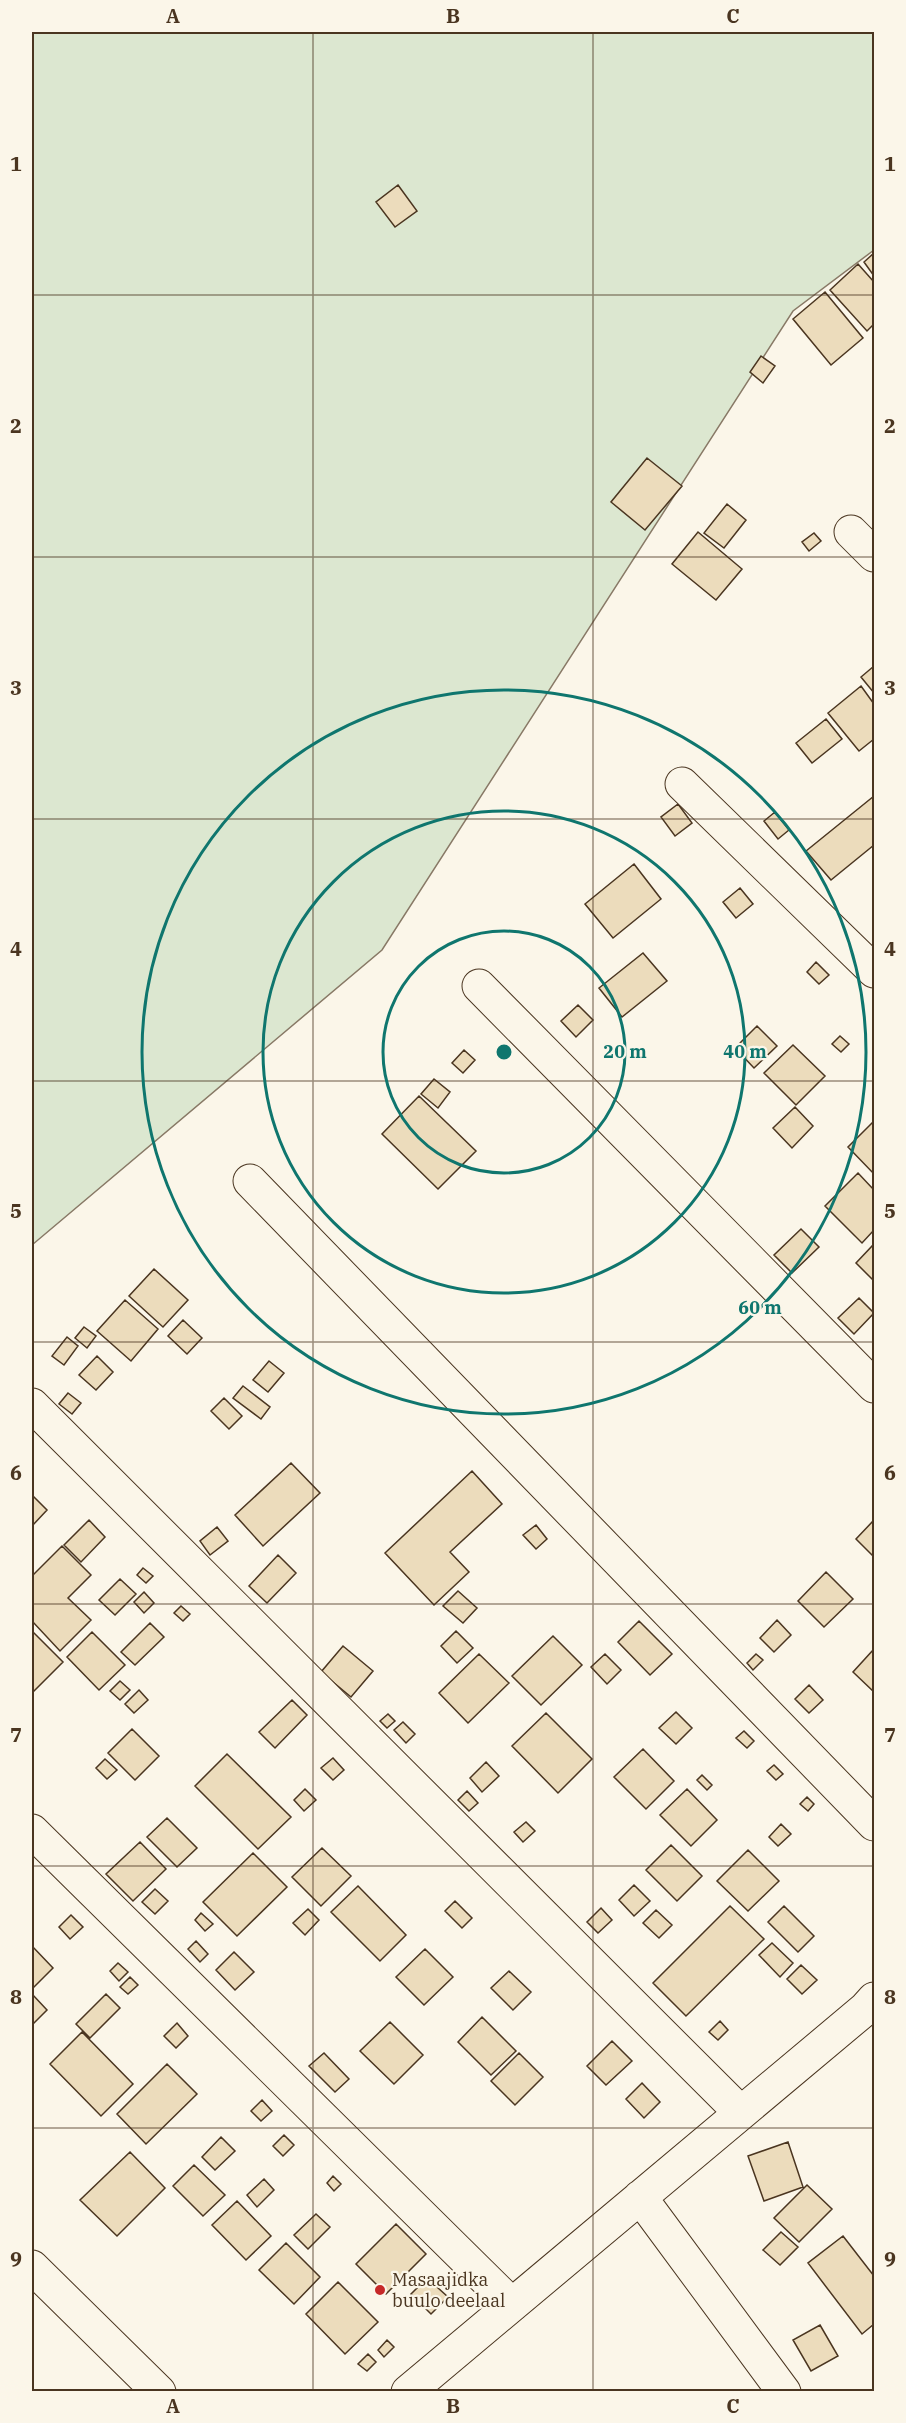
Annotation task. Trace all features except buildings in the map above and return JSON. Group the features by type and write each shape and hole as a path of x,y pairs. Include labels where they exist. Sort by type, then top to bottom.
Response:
{"street":[{"path":"851,532 874,555"},
{"path":"682,784 874,971"},
{"path":"479,986 874,1386"},
{"path":"250,1181 874,1824"},
{"path":"32,1405 741,2113"},
{"path":"32,1831 512,2305"},
{"path":"412,2390 741,2113 872,2010"},
{"path":"640,2197 784,2391"},
{"path":"32,2267 159,2391"}],"green space":[{"path":"32,32 874,32 874,250 793,311 382,950 32,1245"}],"place":[{"name":"Masaajidka buulo deelaal","path":"380,2290"}]}
